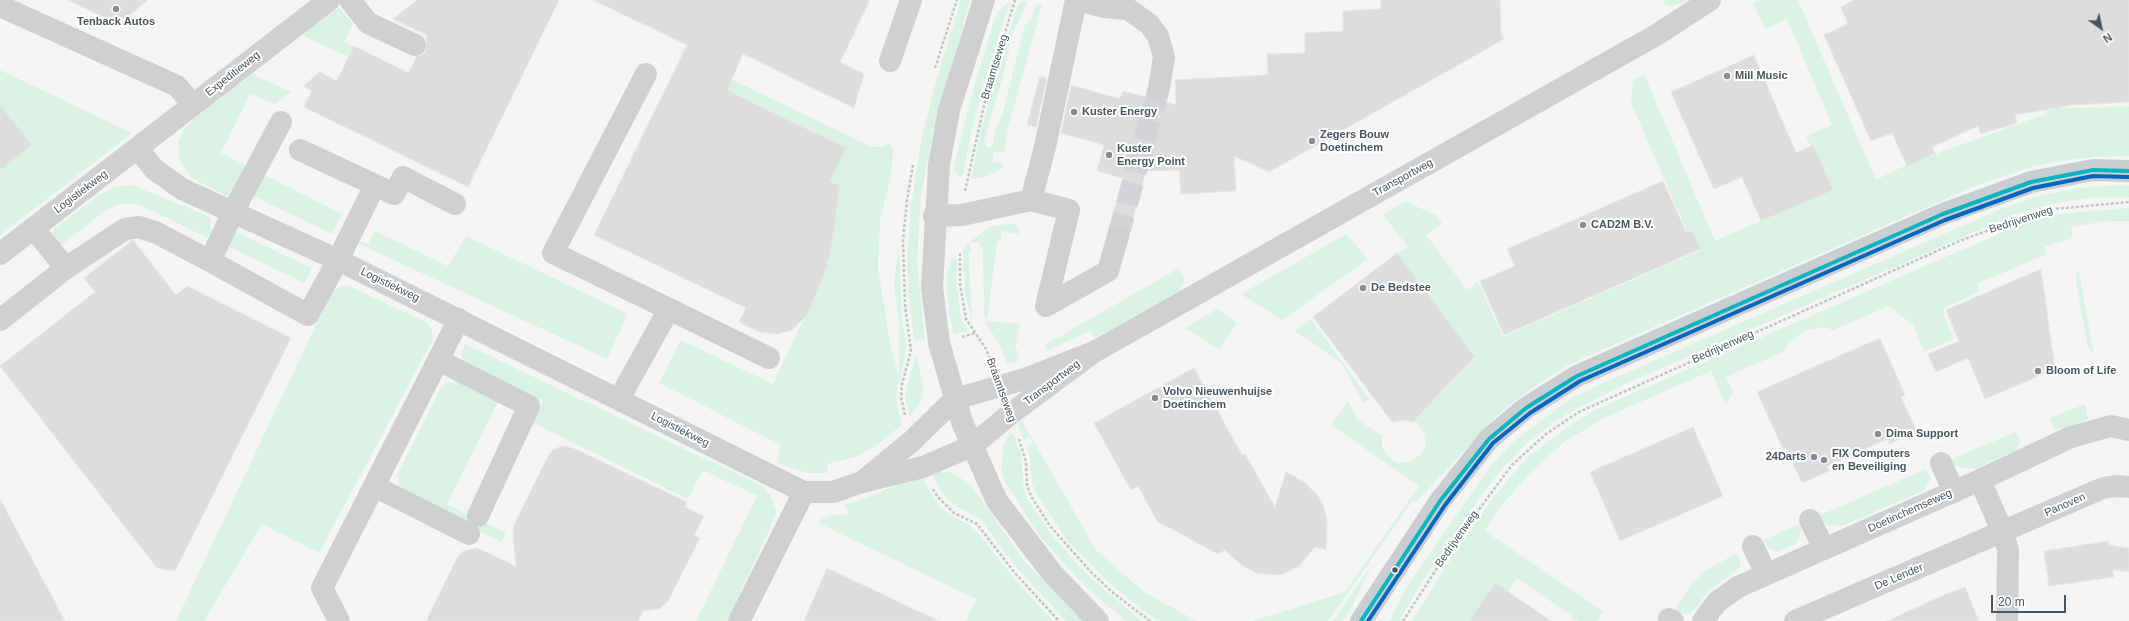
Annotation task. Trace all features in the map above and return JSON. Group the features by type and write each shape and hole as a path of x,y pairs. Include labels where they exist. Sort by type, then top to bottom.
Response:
{"main road":[{"path":"1362,621 1440,501 1489,439 1526,408 1577,376 1943,214 2001,192 2031,182 2092,170 2129,171"}],"street":[{"path":"350,0 368,23 415,45"},
{"path":"890,61 912,0"},
{"path":"984,0 949,110 939,165 934,216 932,287 939,343 955,400 972,446 997,500 1052,573 1098,621"},
{"path":"1031,200 1045,147 1076,0"},
{"path":"1079,0 1103,7 1128,9 1149,24 1158,36 1164,57 1159,88"},
{"name":"Transportweg","path":"972,446 1009,415 1094,352 1658,34 1710,0"},
{"name":"Expeditieweg","path":"138,149 316,4"},
{"path":"0,6 177,86 193,105"},
{"path":"646,74 553,253 769,358"},
{"path":"210,261 233,212 281,122"},
{"name":"Logistiekweg","path":"0,254 138,149 154,168 182,189 338,260 804,492 833,492 862,482 923,467 972,446"},
{"path":"300,150 394,194 403,177 455,204"},
{"path":"0,320 66,268 125,229 139,227 157,233 308,315 338,260 375,185"},
{"path":"934,216 962,215 1031,200 1069,210 1046,306 1108,271 1118,236"},
{"path":"34,228 66,268"},
{"path":"619,399 669,309"},
{"path":"339,621 322,588 458,319"},
{"name":"Transportweg","path":"955,400 999,385 1025,379 1094,352"},
{"path":"374,486 473,525 529,406 438,360"},
{"name":"Logistiekweg","path":"862,482 912,442 955,400"},
{"name":"Doetinchemseweg","path":"1703,621 1717,602 1738,587 1954,492 2071,437 2111,426 2129,430"},
{"path":"1941,463 1954,492"},
{"path":"1980,480 2003,532 2008,550 2007,621"},
{"name":"Panoven","path":"2003,532 2103,488 2116,486 2129,488"},
{"path":"739,621 804,492"},
{"path":"1810,520 1824,549"},
{"name":"De Lender","path":"1795,621 2003,532"},
{"path":"1753,546 1766,574"}],"path":[{"name":"Braamtseweg","path":"999,385 986,349 970,326 964,313 960,284 962,215 967,178 988,88 1015,0"},
{"name":"Bedrijvenweg","path":"1403,621 1448,550 1512,465 1546,434 1578,412 1957,242 2010,222 2054,209 2129,202"},
{"name":"Braamtseweg","path":"1009,415 1024,452 1027,486 1032,498 1050,526 1092,573 1112,592 1150,621"}],"green space":[{"path":"961,0 970,0 933,134 921,196 917,262 925,340 914,341 907,260 911,205 921,142 936,81"},
{"path":"1662,0 1687,0 1671,7 1665,5"},
{"path":"1759,0 1798,0 1876,180 1908,164 2046,114 2024,0 2038,0 2060,108 2129,107 2129,156 2094,157 2035,166 1968,189 1570,364 1529,390 1503,410 1416,502 1413,500 1328,621 1253,621 1345,592 1419,486 1331,425 1348,401 1357,419 1382,436 1382,446 1387,455 1397,463 1408,462 1419,456 1426,446 1424,433 1413,419 1396,255 1408,247 1383,215 1405,201 1437,216 1442,223 1426,235 1467,290 1478,282 1503,337 1701,250 1692,229 1687,231 1631,103 1633,80 1644,74 1715,241 1832,190 1806,136 1832,125 1787,19 1765,29 1753,3"},
{"path":"1010,1 984,83 970,138 963,175 959,177 953,169 972,94 995,17 1002,7"},
{"path":"1023,1 1028,1 1012,35 1004,72 984,142 988,148 992,146 996,130 1002,116 1025,25 1031,20 1036,4 1042,5 1008,128 1004,153 993,152 993,162 1003,163 1002,168 986,177 973,179 971,177 996,72 1018,4"},
{"path":"339,7 353,25 344,42 354,46 348,57 304,36 305,31"},
{"path":"685,57 872,147 882,147 890,143 893,149 891,176 880,221 878,269 890,342 898,374 896,400 902,425 874,447 855,457 827,464 828,473 808,473 777,463 781,445 659,383 681,340 773,384 821,282 829,259 836,219 839,185 830,182 846,148 680,67"},
{"path":"0,70 132,133 0,235"},
{"path":"252,74 291,92 275,104 250,94 221,153 248,166 231,198 192,178 180,162 178,142 184,129 192,120"},
{"path":"262,174 342,214 332,234 253,196"},
{"path":"132,185 210,217 212,233 206,237 138,204 121,204 107,209 59,247 53,239 54,229 99,195 115,187"},
{"path":"2119,185 2129,186 2129,197 2087,198 2051,204 2011,216 1623,385 1558,419 1527,443 1502,469 1480,497 1423,580 1399,621 1389,621 1406,588 1491,465 1515,440 1570,399 1601,384 2001,209 2035,197 2078,188"},
{"path":"2129,208 2129,221 2106,221 2071,227 2073,238 2044,247 2047,254 1977,284 1980,292 1943,308 1945,313 1943,314 1954,339 1924,352 1913,325 1889,306 1833,330 1824,327 1802,332 1788,344 1785,351 1726,377 1733,392 1726,405 1711,371 1604,418 1564,442 1529,474 1500,507 1485,531 1603,611 1596,621 1579,621 1517,578 1507,593 1497,621 1412,621 1446,566 1494,497 1512,475 1528,457 1573,423 1597,409 2024,223 2050,215"},
{"path":"1011,223 1018,226 1019,234 1002,231 1000,241 997,241 987,321 1020,324 1015,349 1019,352 1017,362 1007,363 1000,345 987,325 984,313 983,250 979,242 969,243 971,249 969,252 969,264 972,320 965,294 963,251 965,246 989,227"},
{"path":"232,230 312,268 305,283 225,245"},
{"path":"375,231 448,266 466,236 628,314 607,359 359,244 361,241 368,244"},
{"path":"1346,234 1368,259 1282,320 1241,294"},
{"path":"899,245 902,320 906,341 905,355 899,384 899,318 894,286"},
{"path":"952,258 957,259 956,279 961,319 969,331 956,334 953,333 949,312 946,278"},
{"path":"2078,267 2094,354 2088,348 2076,282"},
{"path":"1179,268 1183,276 1184,283 1179,291 1095,338 1090,331 1046,351 1045,345"},
{"path":"347,285 426,322 432,330 433,339 319,553 262,524 204,621 176,621 330,295 338,288"},
{"path":"1217,309 1237,323 1219,349 1185,328"},
{"path":"1311,319 1369,399 1364,403 1341,363 1295,331"},
{"path":"465,344 762,486 771,496 776,512 727,621 696,621 757,496 703,470 688,499 533,423 543,401 464,362 461,354"},
{"path":"916,354 923,384 923,393 920,403 909,417 905,395"},
{"path":"449,382 464,384 498,402 447,504 506,533 501,542 410,497 400,486 397,475 441,387"},
{"path":"2085,404 2088,419 2067,428 2054,429 2050,418"},
{"path":"1021,419 1096,550 1145,593 1197,621 1160,621 1145,612 1107,581 1068,541 1038,497 1032,484 1030,458 1027,447 1033,443 1030,437 1024,440 1018,427 1018,423"},
{"path":"2016,432 2020,442 2016,450 1975,469 1958,467 1949,460"},
{"path":"1010,434 1013,434 1021,455 1024,490 1029,502 1048,530 1073,560 1093,580 1142,621 1127,621 1100,600 1076,577 1038,534 1005,482 1001,470 1004,444"},
{"path":"1926,469 1931,479 1923,491 1842,526 1827,525 1820,520 1818,516"},
{"path":"949,472 972,486 1025,562 1084,621 1066,621 1016,567 981,520 950,502 939,489 931,473"},
{"path":"921,476 939,506 949,515 971,526 979,534 1016,581 1053,621 965,621 976,599 818,523 821,519 829,516 849,514 845,504 854,502"},
{"path":"1799,524 1801,529 1795,544 1778,552 1770,549 1766,545 1764,540"},
{"path":"1737,553 1741,561 1739,569 1709,590 1694,610 1687,614 1674,611 1692,583 1703,572"},
{"path":"1372,565 1348,614 1342,621 1333,621"}],"building":[{"path":"68,0 148,0 118,24"},
{"path":"417,0 559,0 468,187 304,107 312,91 303,86 320,72 337,81 354,46 409,73 416,57 422,55 426,51 427,35 393,19"},
{"path":"593,0 870,0 840,62 864,74 854,108 743,54 727,90 846,148 830,182 839,185 836,219 829,259 806,316 792,330 777,334 760,332 739,322 746,308 594,235 687,45"},
{"path":"1381,0 1500,0 1501,34 1504,39 1269,172 1234,156 1236,191 1181,194 1179,170 1146,171 1129,231 1121,224 1110,226 1123,178 1097,171 1104,145 1061,133 1071,85 1120,99 1123,91 1176,105 1175,80 1268,75 1267,54 1305,53 1305,33 1343,31 1343,11 1381,9"},
{"path":"1854,0 2129,0 2129,102 2072,105 2015,115 2017,123 1981,134 1978,126 1932,147 1935,153 1907,166 1892,133 1871,141 1824,35 1848,24 1841,7"},
{"path":"1754,55 1796,153 1813,145 1833,190 1761,221 1742,177 1714,189 1671,92"},
{"path":"1040,76 1047,78 1036,127 1027,125"},
{"path":"0,105 32,145 0,170"},
{"path":"1663,181 1686,232 1692,230 1700,249 1504,335 1480,281 1515,266 1507,249"},
{"path":"133,240 176,295 187,286 291,338 175,571 157,568 0,366 95,292 84,278"},
{"path":"1397,253 1475,357 1413,422 1404,420 1392,422 1313,317"},
{"path":"2041,269 2055,369 1985,399 1968,358 1936,372 1928,354 1959,341 1946,310"},
{"path":"1880,338 1905,395 1901,397 1917,432 1889,444 1888,439 1827,466 1829,471 1802,483 1786,448 1783,449 1757,392"},
{"path":"1194,368 1242,455 1245,454 1275,507 1286,472 1304,482 1318,496 1324,507 1327,522 1326,550 1315,547 1299,566 1283,574 1272,575 1256,573 1240,564 1225,550 1218,554 1157,521 1138,486 1131,490 1094,423"},
{"path":"1693,427 1723,496 1620,541 1590,472"},
{"path":"562,446 573,448 687,502 685,507 704,516 694,535 700,538 668,601 659,609 643,611 638,621 426,621 457,558 463,551 477,548 516,566 513,534 514,525 548,456 553,450"},
{"path":"0,499 65,621 0,621"},
{"path":"2108,541 2109,545 2129,548 2129,572 2113,570 2114,577 2049,586 2044,551"},
{"path":"827,568 939,621 804,621"},
{"path":"1495,583 1503,588 1551,621 1469,621"},
{"path":"1965,587 1979,621 1887,621 1944,595"}],"tunnel":[{"path":"1118,236 1159,88"}],"transit line":[{"path":"1361,621 1440,501 1489,439 1526,408 1577,376 1943,214 2031,182 2093,170 2129,171"},
{"name":"20","path":"1368,621 1445,505 1493,443 1530,413 1580,381 1945,220 2033,188 2093,176 2129,177"}],"place":[{"name":"Tenback Autos","path":"116,9"},
{"name":"Mill Music","path":"1727,76"},
{"name":"Kuster Energy","path":"1074,112"},
{"name":"Zegers Bouw Doetinchem","path":"1312,141"},
{"name":"Kuster Energy Point","path":"1109,155"},
{"name":"CAD2M B.V.","path":"1583,225"},
{"name":"De Bedstee","path":"1363,288"},
{"name":"Bloom of Life","path":"2038,371"},
{"name":"Volvo Nieuwenhuijse Doetinchem","path":"1155,398"},
{"name":"Dima Support","path":"1878,434"},
{"name":"24Darts","path":"1814,457"},
{"name":"FIX Computers en Beveiliging","path":"1824,460"}]}
